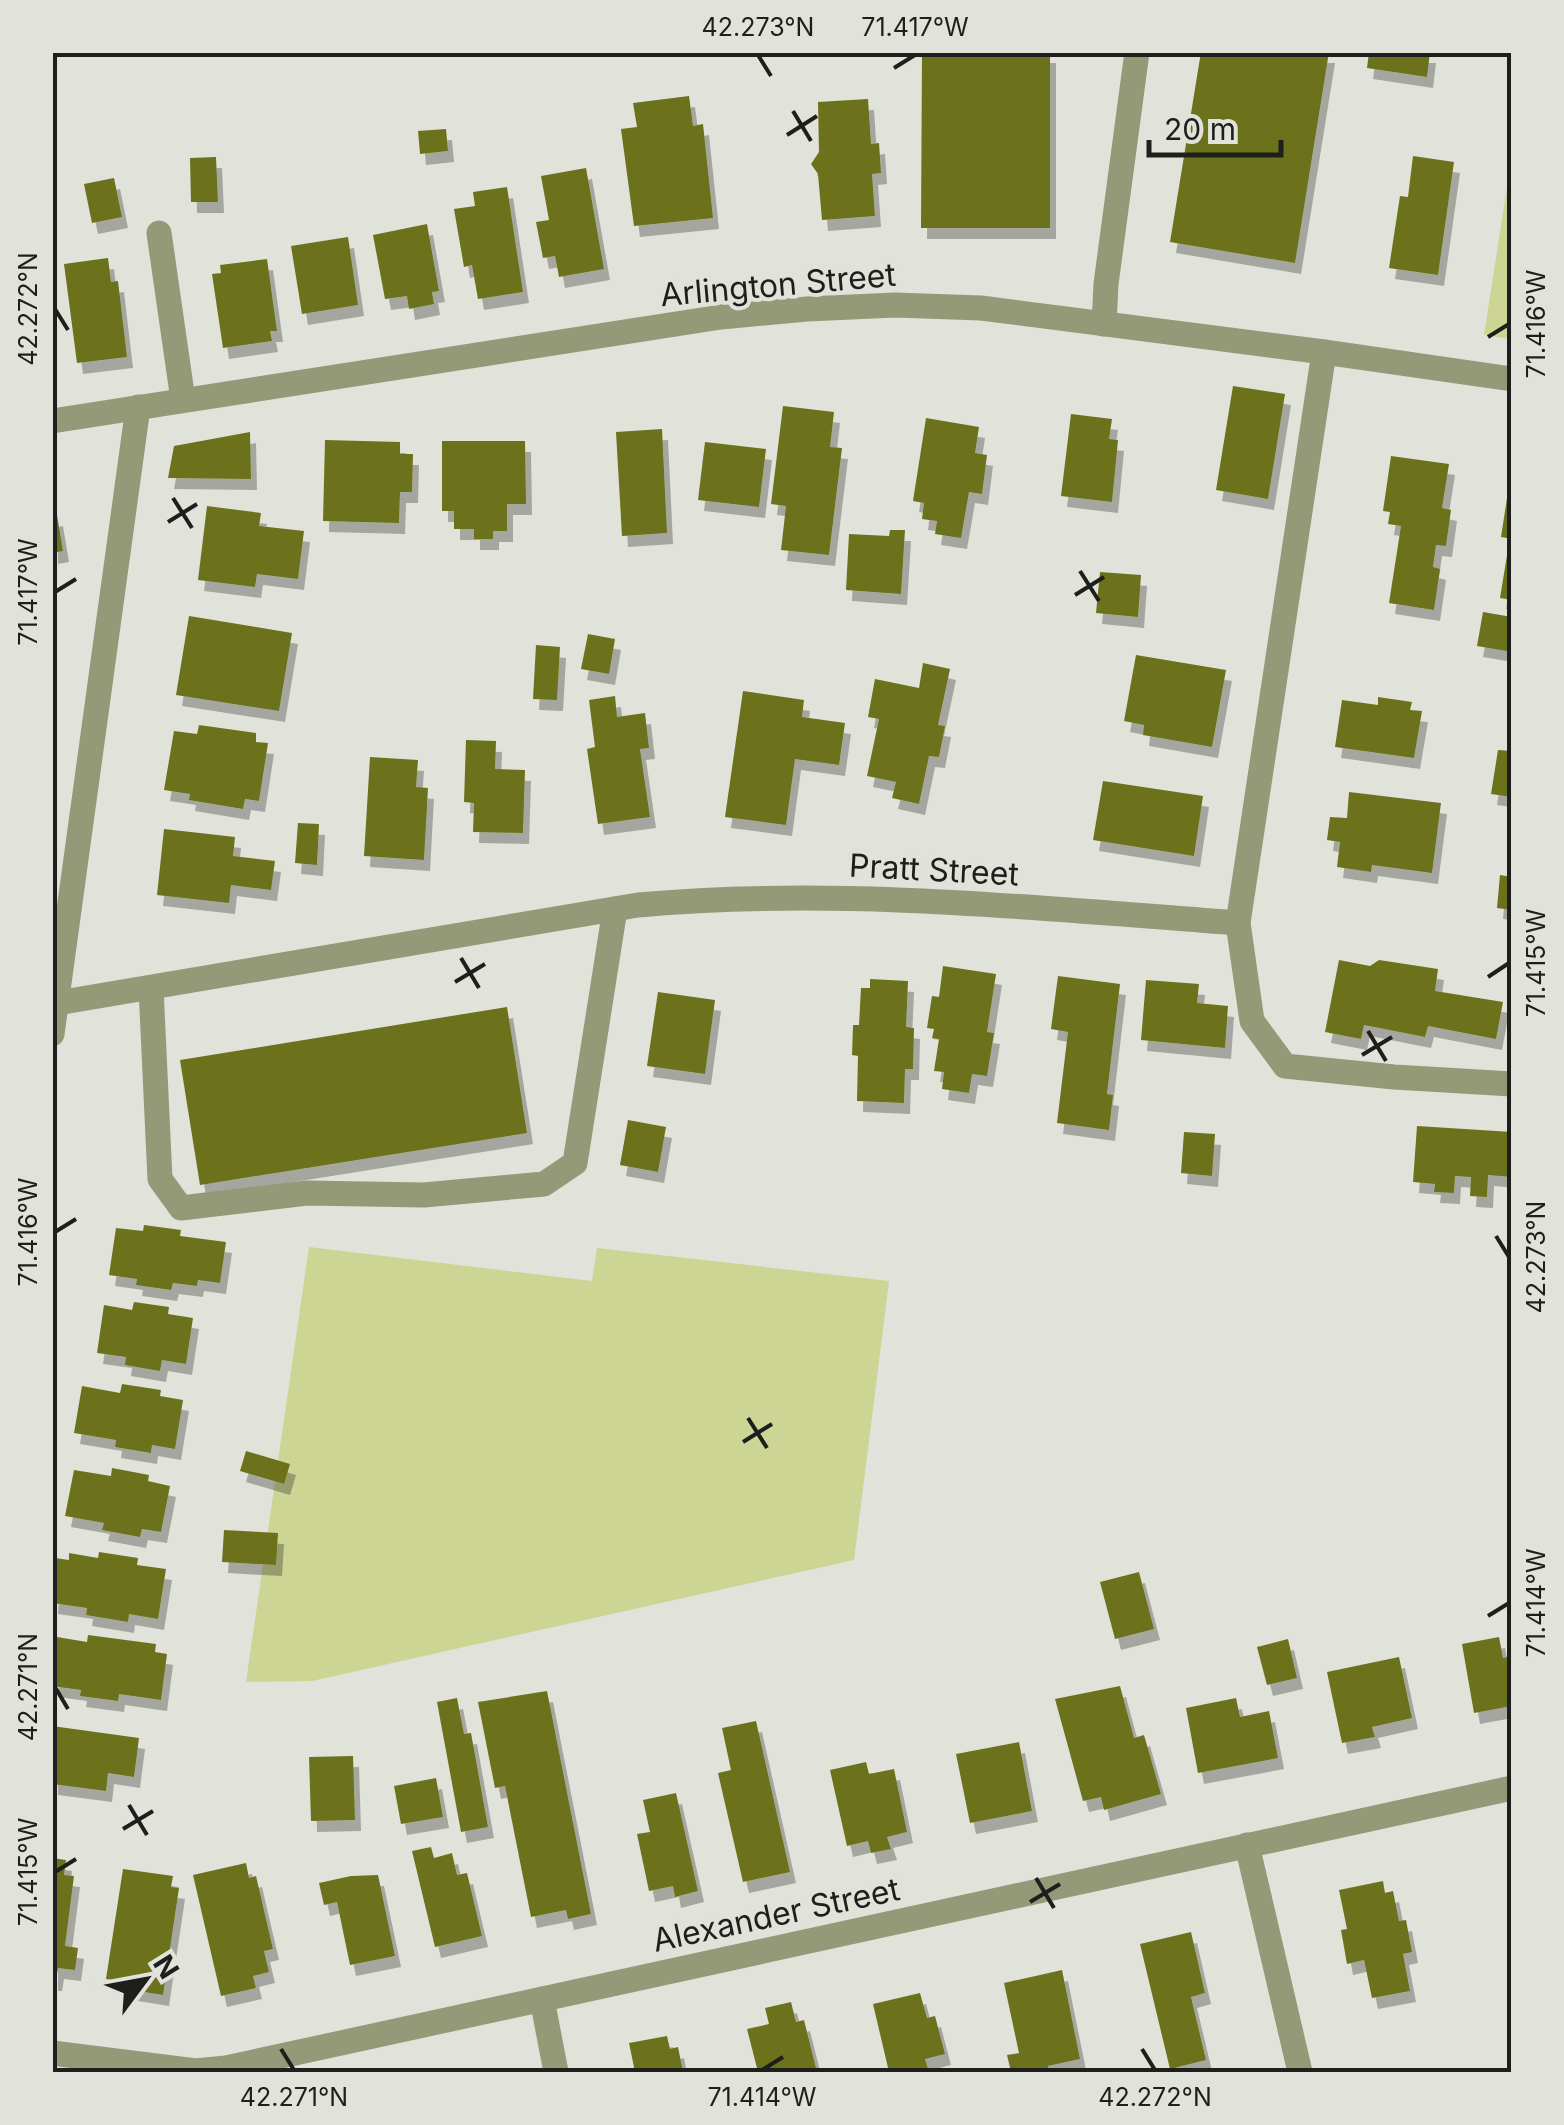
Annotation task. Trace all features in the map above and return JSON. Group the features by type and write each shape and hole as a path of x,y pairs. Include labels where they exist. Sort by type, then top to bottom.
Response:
{"street":[{"path":"1104,324 1137,52"},
{"path":"159,233 182,400"},
{"name":"Arlington Street","path":"52,421 702,320 807,309 895,306 982,308 1512,379"},
{"path":"1324,352 1238,923 1252,1022 1284,1066 1394,1078 1512,1084"},
{"path":"52,1034 138,406"},
{"name":"Pratt Street","path":"56,1004 614,909 702,899 854,896 1238,923"},
{"path":"151,988 160,1179 181,1208 308,1193 424,1195 544,1184 575,1163 614,909"},
{"name":"Alexander Street","path":"52,2053 211,2070 1512,1788"},
{"path":"1248,1845 1300,2072"},
{"path":"542,1999 556,2072"}],"green space":[{"path":"1511,161 1511,339 1484,335"},
{"path":"309,1247 592,1281 597,1248 889,1281 854,1560 312,1681 246,1682"}],"building":[{"path":"922,52 1050,52 1050,228 921,228"},
{"path":"1201,52 1329,52 1295,263 1170,242"},
{"path":"1369,52 1430,52 1427,77 1367,68"},
{"path":"689,96 693,126 703,124 713,218 634,226 621,129 637,127 633,103"},
{"path":"868,99 871,144 879,143 881,173 872,174 875,216 822,220 818,174 811,164 819,152 818,102"},
{"path":"446,129 448,151 420,154 418,131"},
{"path":"1413,156 1454,162 1438,275 1389,268 1400,196 1408,197"},
{"path":"216,157 218,202 191,202 190,158"},
{"path":"586,168 604,269 559,277 555,256 543,258 536,222 549,220 541,176"},
{"path":"114,178 122,217 92,223 84,184"},
{"path":"507,187 523,292 478,299 472,265 464,267 454,209 475,206 473,192"},
{"path":"427,224 439,291 432,292 434,304 409,309 407,296 385,299 373,235"},
{"path":"348,237 358,305 302,314 291,246"},
{"path":"108,258 111,282 118,281 127,357 77,363 64,264"},
{"path":"267,259 277,331 270,331 272,341 223,348 212,274 221,273 220,265"},
{"path":"1233,386 1285,394 1268,499 1216,490"},
{"path":"783,406 834,412 830,447 842,448 829,555 781,550 786,506 771,504"},
{"path":"1071,414 1112,419 1109,439 1118,440 1112,502 1061,496"},
{"path":"926,418 979,427 975,453 987,455 982,494 969,492 961,538 935,534 937,521 922,519 924,503 913,501"},
{"path":"662,429 667,533 622,536 616,432"},
{"path":"250,432 251,479 168,478 174,446"},
{"path":"325,440 400,442 400,454 413,454 412,492 400,492 399,523 323,521"},
{"path":"442,441 525,441 526,504 507,504 507,531 493,531 493,539 474,539 474,529 454,529 454,511 442,511"},
{"path":"705,442 766,449 759,507 698,500"},
{"path":"1391,456 1449,464 1442,508 1451,510 1446,546 1436,545 1433,567 1440,569 1434,610 1389,603 1401,526 1388,524 1390,512 1383,511"},
{"path":"1512,485 1512,539 1501,537"},
{"path":"207,506 261,513 259,526 304,531 298,579 257,574 255,587 198,580"},
{"path":"57,515 63,551 52,553 52,516"},
{"path":"890,530 905,530 901,594 846,590 849,534 889,536"},
{"path":"1512,543 1512,600 1500,598"},
{"path":"1100,572 1141,575 1138,617 1096,613"},
{"path":"1483,612 1512,617 1512,652 1477,646"},
{"path":"189,616 292,633 279,711 176,695"},
{"path":"588,634 615,639 609,674 581,669"},
{"path":"536,645 560,647 557,700 533,699"},
{"path":"1136,655 1226,670 1212,747 1143,735 1144,725 1124,721"},
{"path":"923,663 950,669 938,725 945,726 939,757 929,756 919,804 892,798 896,782 867,776 879,719 868,717 875,679 919,688"},
{"path":"743,691 804,700 802,717 845,723 839,765 795,759 786,825 725,817"},
{"path":"615,696 617,717 645,713 649,748 640,749 650,817 598,824 587,749 595,747 589,700"},
{"path":"1378,697 1412,702 1410,710 1422,711 1414,758 1335,747 1342,700 1378,705"},
{"path":"199,725 256,733 256,742 268,743 259,801 245,799 243,809 189,800 190,794 164,790 174,731 197,734"},
{"path":"466,740 496,741 495,769 525,770 523,833 473,832 474,803 464,802"},
{"path":"1498,750 1512,751 1512,797 1491,794"},
{"path":"370,757 418,760 416,787 428,788 424,860 364,856"},
{"path":"1103,781 1203,796 1194,856 1093,840"},
{"path":"1349,792 1441,803 1432,873 1372,865 1371,872 1337,867 1340,842 1327,840 1330,817 1347,818"},
{"path":"298,823 319,824 317,865 295,863"},
{"path":"164,829 235,837 233,856 275,861 271,890 231,885 229,903 157,895"},
{"path":"1500,875 1512,877 1512,910 1497,908"},
{"path":"1339,960 1370,966 1379,960 1438,969 1435,991 1503,1002 1496,1039 1428,1026 1425,1037 1364,1025 1361,1039 1325,1032"},
{"path":"943,966 996,974 987,1032 994,1033 987,1076 972,1074 969,1093 942,1089 944,1072 934,1071 939,1039 932,1038 934,1029 927,1028 932,996 939,997"},
{"path":"1058,976 1120,984 1107,1094 1113,1095 1109,1130 1057,1123 1068,1032 1051,1029"},
{"path":"870,979 908,981 906,1027 914,1028 913,1069 905,1069 904,1103 857,1101 858,1056 852,1055 853,1025 859,1025 861,988 870,988"},
{"path":"1146,980 1199,984 1197,1003 1228,1006 1225,1048 1141,1040"},
{"path":"658,992 715,1000 705,1074 647,1066"},
{"path":"507,1007 527,1133 200,1185 180,1060"},
{"path":"628,1120 666,1127 658,1172 620,1165"},
{"path":"1417,1126 1512,1132 1512,1177 1488,1175 1487,1197 1470,1196 1471,1177 1455,1176 1454,1193 1434,1192 1435,1184 1413,1182"},
{"path":"1184,1132 1215,1134 1212,1176 1181,1173"},
{"path":"144,1225 181,1230 180,1236 226,1242 220,1283 173,1283 171,1290 136,1285 137,1279 109,1275 116,1228 143,1231"},
{"path":"134,1302 169,1307 168,1314 193,1318 186,1364 162,1360 160,1371 125,1365 126,1357 97,1353 104,1305 132,1310"},
{"path":"122,1384 161,1390 160,1396 183,1400 175,1449 152,1445 151,1453 115,1447 116,1440 74,1433 82,1386 120,1393"},
{"path":"246,1451 290,1464 284,1484 240,1471"},
{"path":"112,1468 149,1475 148,1481 170,1486 161,1532 142,1529 140,1537 102,1530 104,1523 65,1516 74,1470 111,1476"},
{"path":"224,1530 278,1533 276,1565 222,1562"},
{"path":"99,1552 138,1558 137,1565 166,1569 158,1619 129,1614 128,1622 86,1615 87,1608 52,1603 55,1558 69,1560 69,1553 98,1558"},
{"path":"1139,1572 1154,1629 1115,1639 1100,1582"},
{"path":"88,1635 156,1644 155,1652 167,1654 161,1700 119,1694 118,1701 80,1696 81,1690 52,1686 57,1637 87,1642"},
{"path":"1499,1637 1503,1658 1512,1656 1512,1706 1474,1713 1462,1644"},
{"path":"1288,1639 1297,1678 1267,1685 1257,1647"},
{"path":"1399,1657 1412,1718 1372,1727 1375,1737 1342,1743 1327,1672"},
{"path":"1120,1686 1134,1738 1144,1735 1161,1794 1104,1810 1101,1797 1083,1801 1055,1699"},
{"path":"547,1691 591,1914 568,1919 566,1910 531,1917 505,1786 495,1788 478,1702"},
{"path":"457,1698 464,1734 471,1733 488,1827 461,1832 437,1702"},
{"path":"1236,1698 1240,1717 1269,1711 1278,1758 1198,1773 1186,1708"},
{"path":"756,1721 790,1872 743,1882 718,1773 731,1770 722,1728"},
{"path":"52,1726 139,1738 134,1777 108,1773 106,1791 52,1784"},
{"path":"1019,1742 1032,1811 970,1823 956,1754"},
{"path":"353,1756 355,1820 311,1821 309,1757"},
{"path":"866,1762 869,1774 894,1769 907,1832 887,1837 891,1849 871,1853 868,1841 847,1846 830,1770"},
{"path":"436,1778 443,1817 401,1824 394,1786"},
{"path":"676,1793 698,1891 675,1897 673,1886 649,1891 637,1834 650,1832 643,1800"},
{"path":"431,1847 434,1858 452,1853 457,1875 467,1873 482,1936 435,1947 412,1851"},
{"path":"52,1858 66,1860 64,1875 74,1876 65,1946 78,1948 75,1970 58,1968 56,1980 52,1980"},
{"path":"246,1863 249,1878 256,1876 273,1949 264,1951 269,1972 253,1976 256,1988 221,1996 193,1875"},
{"path":"123,1869 173,1876 171,1887 179,1888 163,1995 126,1989 127,1982 106,1979"},
{"path":"378,1875 395,1956 350,1965 337,1902 324,1905 319,1883"},
{"path":"1383,1881 1385,1893 1393,1891 1399,1921 1406,1920 1412,1952 1403,1954 1410,1991 1372,1998 1364,1960 1347,1964 1341,1930 1347,1929 1339,1890"},
{"path":"1191,1932 1205,1993 1191,1997 1206,2060 1170,2069 1140,1944"},
{"path":"1062,1970 1080,2059 1048,2066 1049,2072 1011,2072 1007,2055 1019,2053 1004,1983"},
{"path":"920,1993 927,2018 935,2016 945,2054 925,2059 929,2072 889,2072 873,2004"},
{"path":"791,2002 796,2022 804,2020 817,2072 758,2072 747,2029 769,2024 765,2008"},
{"path":"667,2036 670,2049 678,2047 683,2072 635,2072 629,2043"}]}
